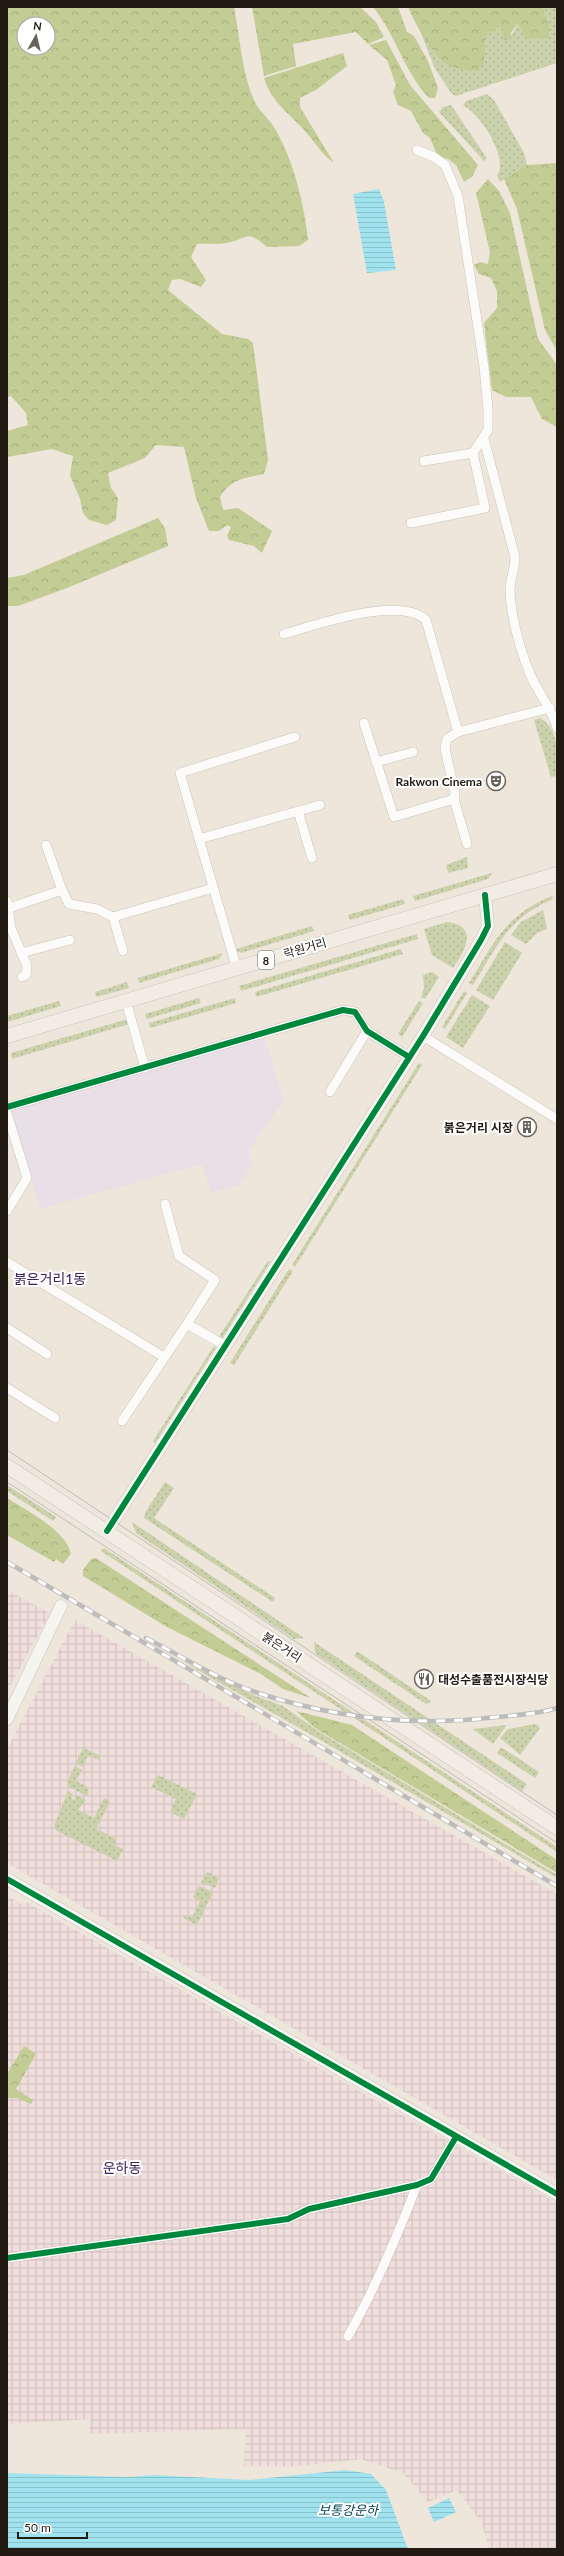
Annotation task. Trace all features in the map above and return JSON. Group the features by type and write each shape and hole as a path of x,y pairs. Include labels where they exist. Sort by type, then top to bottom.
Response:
{"main road":[{"name":"락원거리","path":"7,1036 557,874"},
{"name":"붉은거리","path":"7,1466 557,1828"}],"street":[{"path":"417,150 434,157 445,166 458,196 484,367 488,409 488,430 484,439 473,453 424,461"},
{"path":"484,439 515,557 515,568 510,589 511,606 529,670 539,695 550,708 557,728"},
{"path":"411,523 486,508 473,453"},
{"path":"284,634 377,610 419,614 426,620 458,732"},
{"path":"467,844 454,799 455,793 445,749 446,739 458,732 550,708"},
{"path":"364,723 394,817 454,799"},
{"path":"237,969 180,774 295,737"},
{"path":"376,762 413,752"},
{"path":"199,839 320,805"},
{"path":"298,811 312,858"},
{"path":"46,845 62,890 69,904 97,909 113,917 213,888"},
{"path":"22,977 26,975 27,966 9,929 8,904 62,890"},
{"path":"107,1531 226,1346 408,1057 423,1036 488,926 485,895"},
{"path":"113,917 123,951"},
{"path":"21,953 70,940"},
{"path":"126,1001 145,1068"},
{"path":"7,1107 343,1010 355,1012 367,1031 408,1057"},
{"path":"330,1092 367,1031"},
{"path":"423,1036 557,1119"},
{"path":"7,1113 27,1178 7,1211"},
{"path":"122,1421 215,1280 179,1256 165,1204"},
{"path":"7,1262 164,1358"},
{"path":"187,1324 226,1346"},
{"path":"7,1328 47,1354"},
{"path":"7,1388 55,1418"},
{"path":"7,1719 61,1606"},
{"path":"7,1879 557,2194"},
{"path":"7,2258 288,2219 309,2209 417,2186 431,2179 456,2137"},
{"path":"348,2336 361,2313 398,2234 417,2186"}],"shaded area":[{"path":"264,1036 284,1100 249,1150 252,1163 240,1185 211,1193 202,1164 40,1209 11,1109"},
{"path":"7,1590 50,1613 7,1692"},
{"path":"75,1620 557,1894 557,2180 7,1863 7,1749"},
{"path":"7,1896 23,1905 26,1902 557,2203 557,2549 489,2549 482,2523 457,2490 428,2502 403,2473 361,2459 290,2467 244,2466 246,2429 89,2434 90,2419 7,2424"}],"green space":[{"path":"7,7 234,7 247,80 257,105 272,124 292,165 304,210 308,240 299,246 267,247 260,241 247,236 227,243 197,244 191,257 206,280 201,287 180,279 172,280 168,290 222,334 248,339 253,343 268,460 264,474 239,480 229,486 220,497 223,510 238,508 272,531 262,553 254,546 229,540 227,536 231,527 227,525 219,531 209,531 196,498 184,447 156,445 145,458 108,473 111,488 118,498 116,520 107,525 89,520 83,513 80,499 70,475 73,456 52,449 7,457 7,431 28,425 26,413 11,396 7,397"},
{"path":"252,7 360,7 376,22 384,37 368,44 356,32 293,44 296,66 264,76"},
{"path":"373,7 398,7 407,32 414,36 428,61 438,88 435,98 429,98 420,88 406,65 388,29"},
{"path":"408,7 543,7 549,25 549,38 526,39 518,22 505,42 500,24 486,37 484,63 477,71 459,68 449,65 443,61 431,48 420,31"},
{"path":"543,7 557,7 557,63 456,96 452,94 435,69 419,28 433,50 484,63 486,37 500,23 512,35 518,22 549,25"},
{"path":"386,40 410,85 478,165 472,177 464,182 456,165 448,159 439,157 430,138 423,133 411,111 398,105 393,92 396,85 387,60 369,45"},
{"path":"343,53 347,66 316,90 300,98 300,107 334,163 276,101 267,87 264,78"},
{"path":"487,94 494,100 524,153 527,165 500,182 497,175 500,168 496,147 484,125 469,109 463,106 466,101"},
{"path":"451,105 486,157 485,162 439,112 443,107"},
{"path":"557,163 557,351 545,330 517,209 504,179 527,165"},
{"path":"488,179 499,191 510,213 538,339 557,365 557,427 542,419 531,397 506,397 492,390 484,323 497,308 497,291 491,278 479,274 474,265 480,262 488,264 490,252 476,193"},
{"path":"158,518 165,528 168,546 67,588 18,606 7,606 7,578 24,575"},
{"path":"540,718 551,729 554,736 557,752 557,776 551,777 534,720"},
{"path":"467,857 468,868 448,873 446,865"},
{"path":"492,873 488,879 415,901 413,896"},
{"path":"552,896 553,899 525,915 515,924 497,945 473,985 469,983 494,943 512,921 523,912"},
{"path":"403,899 405,904 350,920 348,915"},
{"path":"543,910 547,929 537,933 526,944 511,935 521,922"},
{"path":"447,922 457,924 466,934 465,947 453,968 432,955 424,929"},
{"path":"312,926 314,931 241,953 233,950"},
{"path":"417,934 418,939 241,991 239,986"},
{"path":"505,942 522,953 493,1000 476,990"},
{"path":"401,949 403,954 256,997 255,992"},
{"path":"223,953 219,959 139,983 138,978"},
{"path":"432,972 439,977 425,999 421,997 424,988 423,975"},
{"path":"127,982 129,988 96,997 95,992"},
{"path":"464,991 467,993 445,1029 442,1027"},
{"path":"472,995 490,1006 463,1048 446,1037"},
{"path":"199,998 201,1003 147,1019 145,1014"},
{"path":"235,998 236,1003 150,1028 149,1023"},
{"path":"59,1001 61,1006 7,1022 7,1016"},
{"path":"419,1001 423,1003 402,1037 398,1034"},
{"path":"128,1019 129,1024 12,1059 11,1053"},
{"path":"419,1063 422,1065 295,1267 292,1265"},
{"path":"268,1261 270,1262 221,1340 218,1338"},
{"path":"289,1269 293,1271 234,1365 230,1363"},
{"path":"214,1346 216,1347 155,1443 153,1441"},
{"path":"165,1482 174,1488 154,1518 275,1598 273,1602 144,1518 146,1511"},
{"path":"7,1485 56,1517 53,1521 7,1491"},
{"path":"7,1498 45,1522 62,1537 68,1545 71,1554 63,1564 56,1559 54,1562 7,1535"},
{"path":"132,1522 304,1638 294,1639 136,1533"},
{"path":"104,1548 557,1847 557,1852 101,1551"},
{"path":"96,1558 311,1698 283,1689 261,1674 167,1627 83,1576 83,1570 91,1559"},
{"path":"314,1642 527,1784 522,1791 315,1653"},
{"path":"357,1651 431,1701 426,1704 354,1656"},
{"path":"183,1662 251,1694 283,1706 315,1729 557,1875 557,1878 322,1741"},
{"path":"296,1711 352,1725 557,1860 557,1873 315,1728"},
{"path":"536,1724 540,1728 520,1755 500,1738 508,1729"},
{"path":"507,1725 493,1744 473,1729"},
{"path":"501,1747 539,1772 535,1778 497,1753"},
{"path":"83,1748 101,1756 99,1760 88,1755 83,1767 76,1763"},
{"path":"75,1766 82,1770 76,1781 86,1786 89,1792 87,1796 69,1787 67,1782"},
{"path":"158,1775 197,1794 184,1819 170,1812 176,1799 151,1787"},
{"path":"68,1791 73,1794 71,1798 74,1800 76,1795 86,1800 78,1810 94,1818 104,1798 110,1801 96,1829 116,1839 114,1845 123,1849 117,1861 57,1831 54,1826"},
{"path":"207,1872 219,1878 215,1888 201,1882"},
{"path":"199,1886 213,1892 197,1925 183,1918 185,1915 192,1918 200,1901 193,1897"},
{"path":"24,2046 36,2054 16,2089 33,2100 31,2104 17,2098 7,2098 7,2074"}],"water":[{"path":"379,189 384,202 396,270 367,273 353,194"},
{"name":"보통강운하","path":"346,2470 371,2474 386,2490 408,2549 7,2549 7,2473 127,2477 154,2475 250,2480"},
{"path":"449,2498 456,2512 434,2522 428,2508"}],"tram line":[{"path":"7,1450 557,1815"},
{"path":"7,1482 557,1843"}],"railway":[{"path":"7,1562 557,1886"},
{"path":"146,1638 213,1674 241,1687 284,1701 344,1714 374,1718 436,1721 520,1715 543,1712 557,1708"}],"cycle path":[{"path":"107,1531 423,1036 481,940 488,926 485,895"},
{"path":"7,1107 343,1010 355,1012 367,1031 409,1057"},
{"path":"7,1879 557,2194"},
{"path":"7,2258 288,2219 309,2209 417,2185 431,2179 456,2137"}],"place":[{"name":"Rakwon Cinema","path":"496,781"},
{"name":"붉은거리 시장","path":"527,1127"},
{"name":"대성수출품전시장식당","path":"424,1679"}],"district":[{"name":"붉은거리1동","path":"50,1278"},
{"name":"운하동","path":"122,2167"}]}
